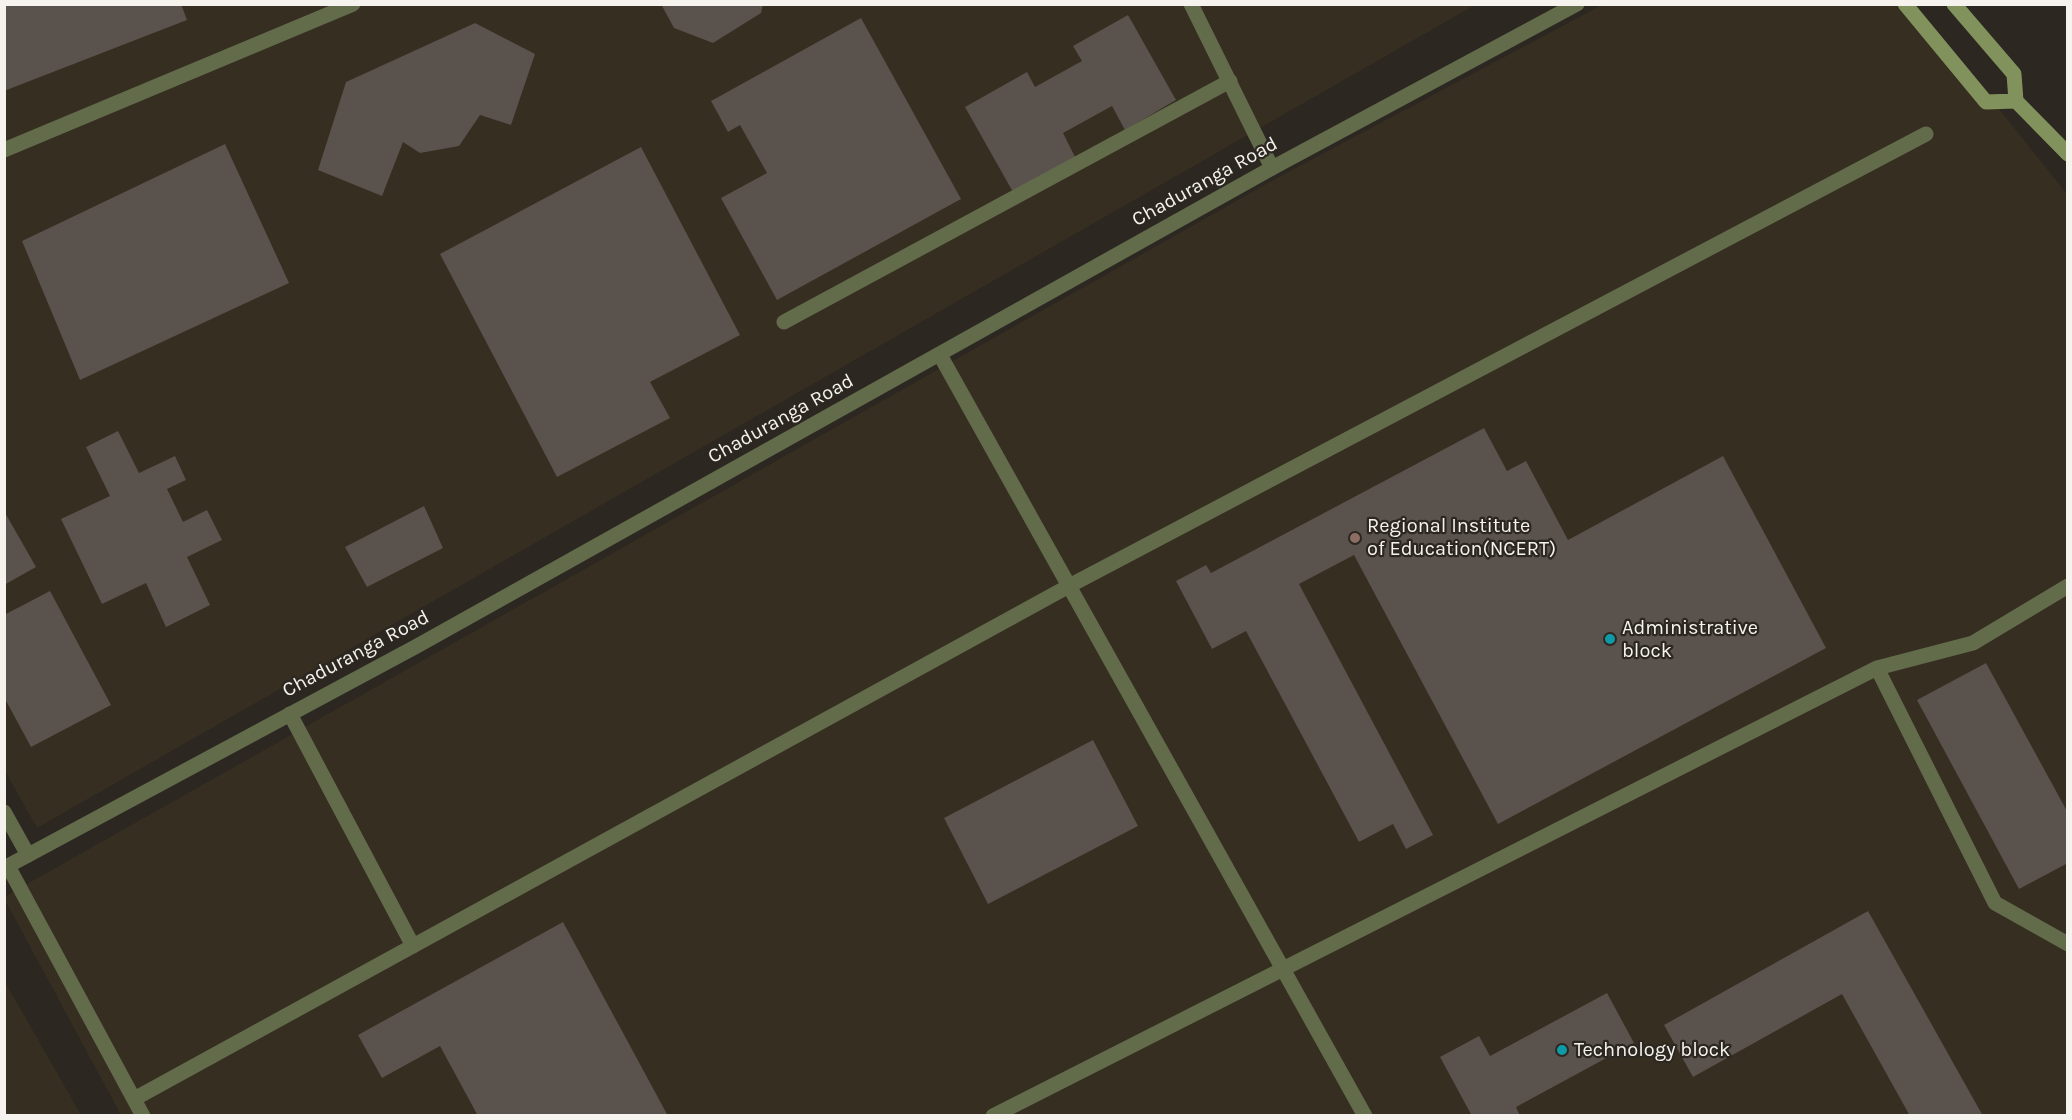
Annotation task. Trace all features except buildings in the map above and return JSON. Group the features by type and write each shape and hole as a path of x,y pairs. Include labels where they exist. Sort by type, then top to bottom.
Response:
{"main road":[{"path":"1905,4 1986,102 2016,101"},
{"path":"1954,4 2013,74 2016,101 2067,154"}],"street":[{"path":"4,150 353,4"},
{"path":"1191,4 1272,168"},
{"name":"Chaduranga Road","path":"6,867 417,646 1272,168 1577,4"},
{"path":"784,322 1230,81"},
{"path":"134,1099 1069,586 1926,134"},
{"path":"940,355 1365,1116"},
{"path":"993,1116 1877,668 1972,643 2067,586"},
{"path":"1877,668 1995,903 2067,944"},
{"path":"290,714 413,946"},
{"path":"4,812 28,855"},
{"path":"6,867 143,1116"}],"shaded area":[{"path":"4,5 1475,5 37,828 4,769"},
{"name":"Regional Institute of Education(NCERT)","path":"1602,5 1916,5 2067,194 2067,1115 121,1115 4,897 1277,178"},
{"path":"5,982 81,1115 5,1115"}],"place":[{"name":"Regional Institute of Education(NCERT)","path":"1355,538"},
{"name":"Administrative block","path":"1610,639"},
{"name":"Technology block","path":"1562,1050"}]}
